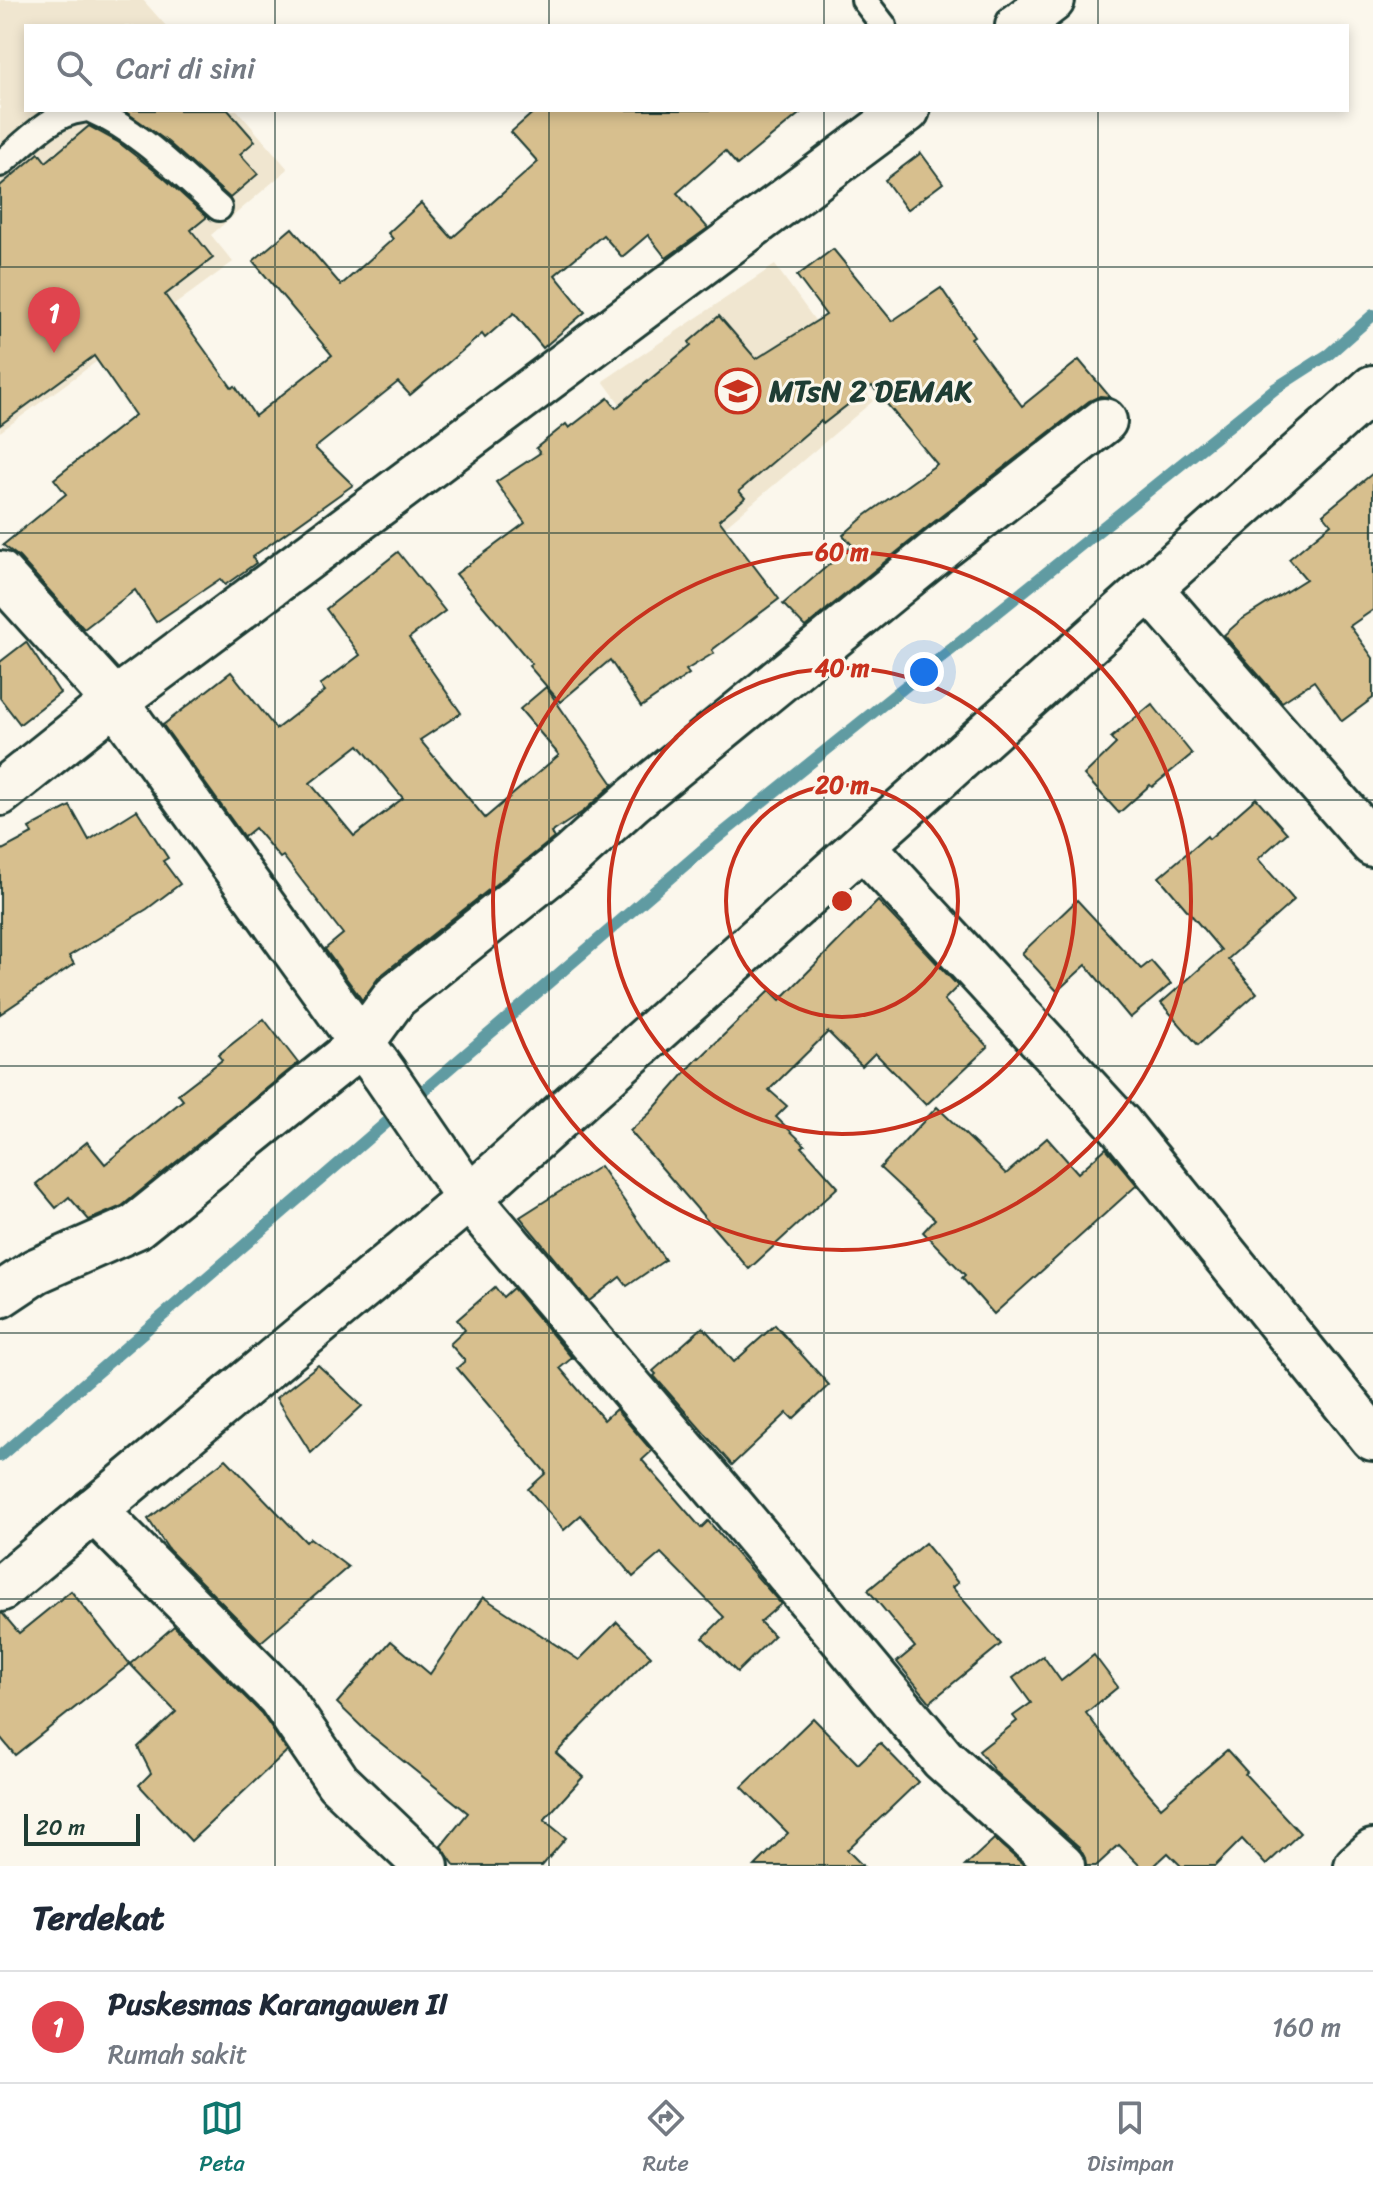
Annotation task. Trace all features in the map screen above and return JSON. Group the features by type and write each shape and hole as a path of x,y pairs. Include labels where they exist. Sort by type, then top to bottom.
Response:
{"street":[{"path":"1021,24 1052,0"},
{"path":"0,793 115,701 904,112"},
{"path":"0,1589 469,1198 1373,388"},
{"path":"0,1295 36,1271 135,1227 372,1060 395,997 570,857 632,801 921,565 1104,421"},
{"path":"0,574 115,701 469,1198 943,1759 1062,1866"},
{"path":"1149,588 1373,844"},
{"path":"864,847 1120,1125 1373,1438"},
{"path":"94,1510 280,1697 338,1782 426,1866"},
{"path":"1357,1866 1373,1852"}],"lane":[{"path":"864,0 882,24"},
{"path":"0,164 68,112"},
{"path":"96,112 118,122 143,140 219,208"}],"shaded area":[{"path":"0,0 143,0 164,24 24,24 24,112 239,112 288,169 211,235 233,262 0,432"},
{"name":"MTsN 2 DEMAK","path":"775,265 873,401 716,534 603,381"}],"building":[{"path":"126,112 230,112 255,141 240,154 258,174 230,198 168,142"},
{"path":"534,112 802,112 737,165 725,151 677,193 708,228 666,258 648,235 622,257 603,235 555,275 585,312 543,348 514,313 485,338 482,334 410,395 398,382 315,448 353,485 252,557 256,563 225,585 220,579 156,622 135,590 84,629 19,557 3,545 66,494 54,479 135,415 94,356 0,425 0,186 39,153 46,162 89,126 118,142 164,178 207,217 191,230 213,258 165,295 255,416 332,355 253,261 292,228 341,285 393,239 388,233 421,203 452,238 538,162 511,132"},
{"path":"921,153 943,183 907,210 885,180"},
{"path":"833,249 892,321 941,288 974,336 971,338 1022,406 1079,360 1110,397 1100,396 1089,401 805,627 783,604 852,545 843,535 937,464 872,386 823,424 821,421 739,491 745,498 719,520 779,599 712,650 714,653 686,670 689,674 641,707 610,660 560,702 456,574 525,523 496,482 540,453 536,448 566,424 569,428 608,398 616,408 691,345 689,342 719,316 756,359 826,315 797,276"},
{"path":"1373,473 1373,610 1350,626 1373,658 1373,698 1342,721 1314,681 1282,702 1224,635 1241,620 1306,579 1289,559 1331,524 1323,514"},
{"path":"398,552 445,611 409,638 461,713 420,740 485,818 559,755 520,709 546,687 613,784 584,811 551,833 554,838 379,977 362,1000 325,949 343,934 283,856 280,858 255,828 244,837 163,725 231,672 276,729 325,691 320,685 360,655 326,609","holes":["359,745 403,798 354,836 310,783"]},
{"path":"26,642 60,693 20,724 0,698 0,662"},
{"path":"1152,704 1192,754 1119,813 1084,775 1116,744 1111,738"},
{"path":"1256,798 1287,833 1258,859 1294,900 1228,959 1257,993 1198,1045 1161,1003 1221,950 1159,877"},
{"path":"70,806 89,840 137,810 168,858 163,861 180,884 147,909 69,956 74,964 0,1014 0,851 32,834 29,828"},
{"path":"1077,900 1141,969 1151,961 1171,984 1130,1018 1086,965 1057,991 1022,953"},
{"path":"878,901 958,986 944,1000 988,1047 926,1105 875,1053 862,1066 828,1032 769,1090 787,1106 776,1117 805,1145 802,1147 838,1187 749,1269 630,1131 699,1057 770,990 780,1000"},
{"path":"264,1019 298,1063 122,1206 89,1220 69,1197 56,1208 36,1184 87,1142 105,1164 183,1100 178,1094 222,1060 218,1055"},
{"path":"937,1107 1006,1174 1047,1138 1078,1173 1106,1148 1137,1185 994,1314 962,1278 965,1275 923,1232 935,1219 880,1168"},
{"path":"600,1166 665,1260 627,1286 620,1277 589,1301 520,1217"},
{"path":"495,1287 503,1297 513,1288 572,1358 560,1368 604,1420 616,1409 652,1451 642,1460 701,1528 708,1521 781,1604 760,1622 774,1636 737,1672 703,1638 724,1617 661,1553 633,1577 581,1515 564,1530 528,1489 546,1473 457,1368 465,1361 450,1344 465,1330 457,1320"},
{"path":"775,1325 829,1385 793,1419 787,1413 732,1465 654,1376 653,1371 703,1327 734,1362"},
{"path":"318,1365 362,1406 311,1453 276,1398"},
{"path":"226,1459 306,1542 310,1538 348,1567 261,1642 169,1550 148,1519"},
{"path":"925,1543 958,1583 952,1587 1001,1644 930,1702 897,1662 915,1647 868,1590"},
{"path":"71,1591 130,1664 15,1755 0,1737 0,1613 19,1633"},
{"path":"483,1597 579,1660 617,1622 651,1656 556,1753 583,1777 544,1820 566,1838 542,1866 455,1866 441,1846 468,1813 367,1732 337,1703 391,1641 430,1674"},
{"path":"174,1626 261,1713 287,1751 191,1841 139,1785 151,1773 138,1747 176,1712 130,1664"},
{"path":"1094,1655 1118,1687 1086,1713 1161,1807 1227,1750 1300,1833 1266,1865 1242,1839 1215,1866 1181,1866 1168,1853 1154,1866 1140,1866 1119,1845 1096,1866 1086,1866 1079,1847 997,1774 979,1751 1017,1721 1013,1716 1031,1703 1013,1678 1043,1656 1061,1681"},
{"path":"813,1718 858,1764 880,1743 918,1782 847,1850 863,1866 755,1866 788,1833 742,1787"},
{"path":"994,1839 1025,1866 965,1866"}],"waterway":[{"path":"0,1456 707,846 1276,388 1329,354 1373,315"}],"place":[{"name":"Puskesmas Karangawen II","path":"54,353"},
{"name":"MTsN 2 DEMAK","path":"738,391"}]}
